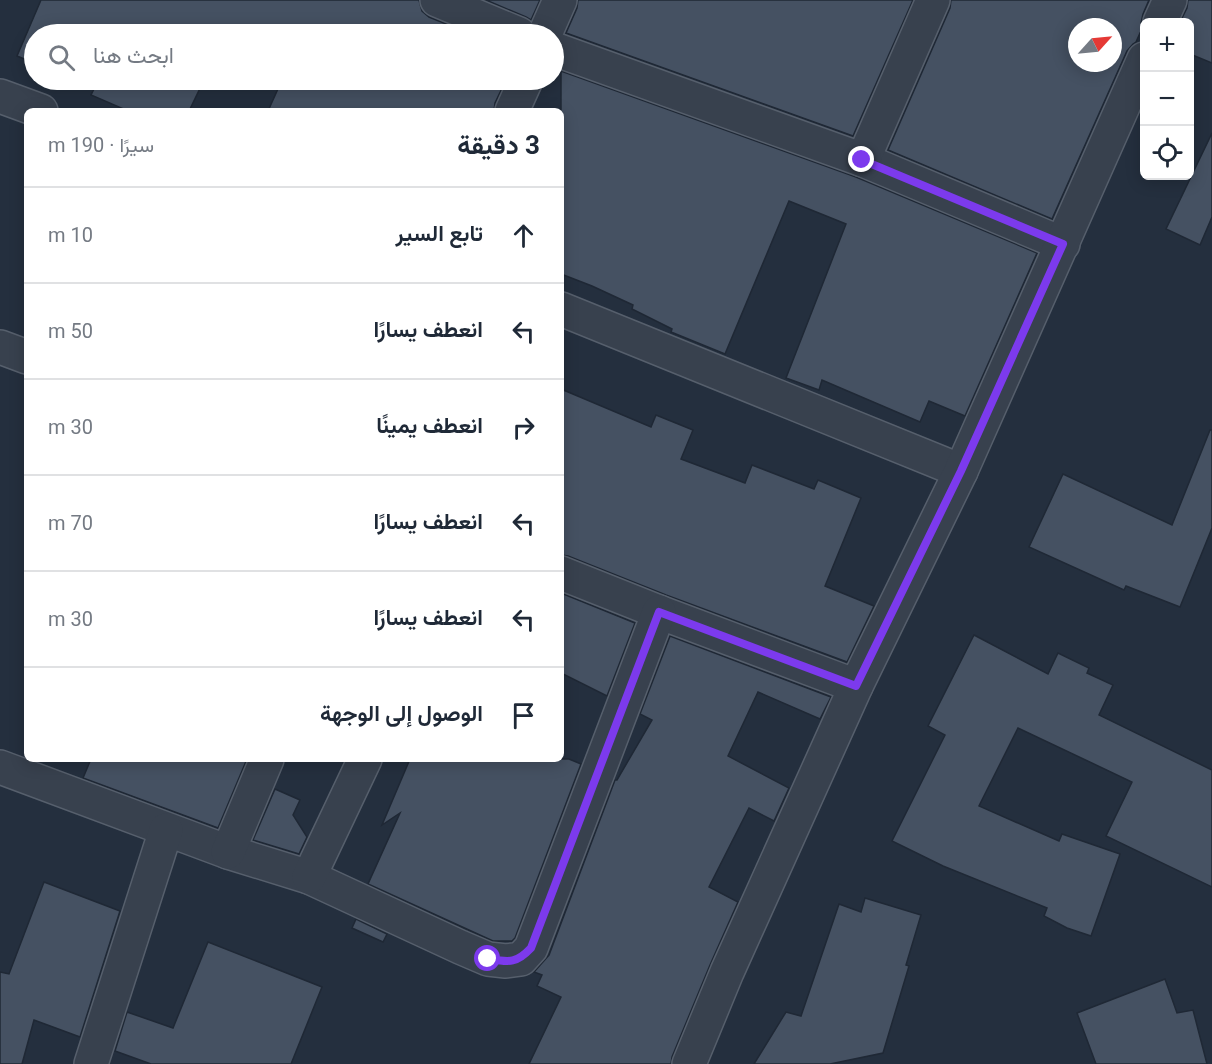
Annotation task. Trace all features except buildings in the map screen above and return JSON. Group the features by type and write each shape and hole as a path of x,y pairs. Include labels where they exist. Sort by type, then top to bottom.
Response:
{"street":[{"path":"437,0 495,24"},
{"path":"549,24 560,0"},
{"path":"862,160 933,0"},
{"path":"1162,18 1170,0"},
{"path":"564,53 862,160 1063,244"},
{"path":"688,1064 726,972 856,686 961,471 1140,68"},
{"path":"513,108 521,90"},
{"path":"0,96 33,108"},
{"path":"564,310 961,471"},
{"path":"564,574 856,686"},
{"path":"0,767 41,770 166,830 309,877 488,959 506,961 521,959 531,948 659,612"},
{"path":"228,852 266,762"},
{"path":"309,877 365,762"},
{"path":"91,1064 166,830"}],"route":[{"path":"488,959 506,961 521,959 531,948 659,612 856,686 961,471 1063,244 862,160"}]}
